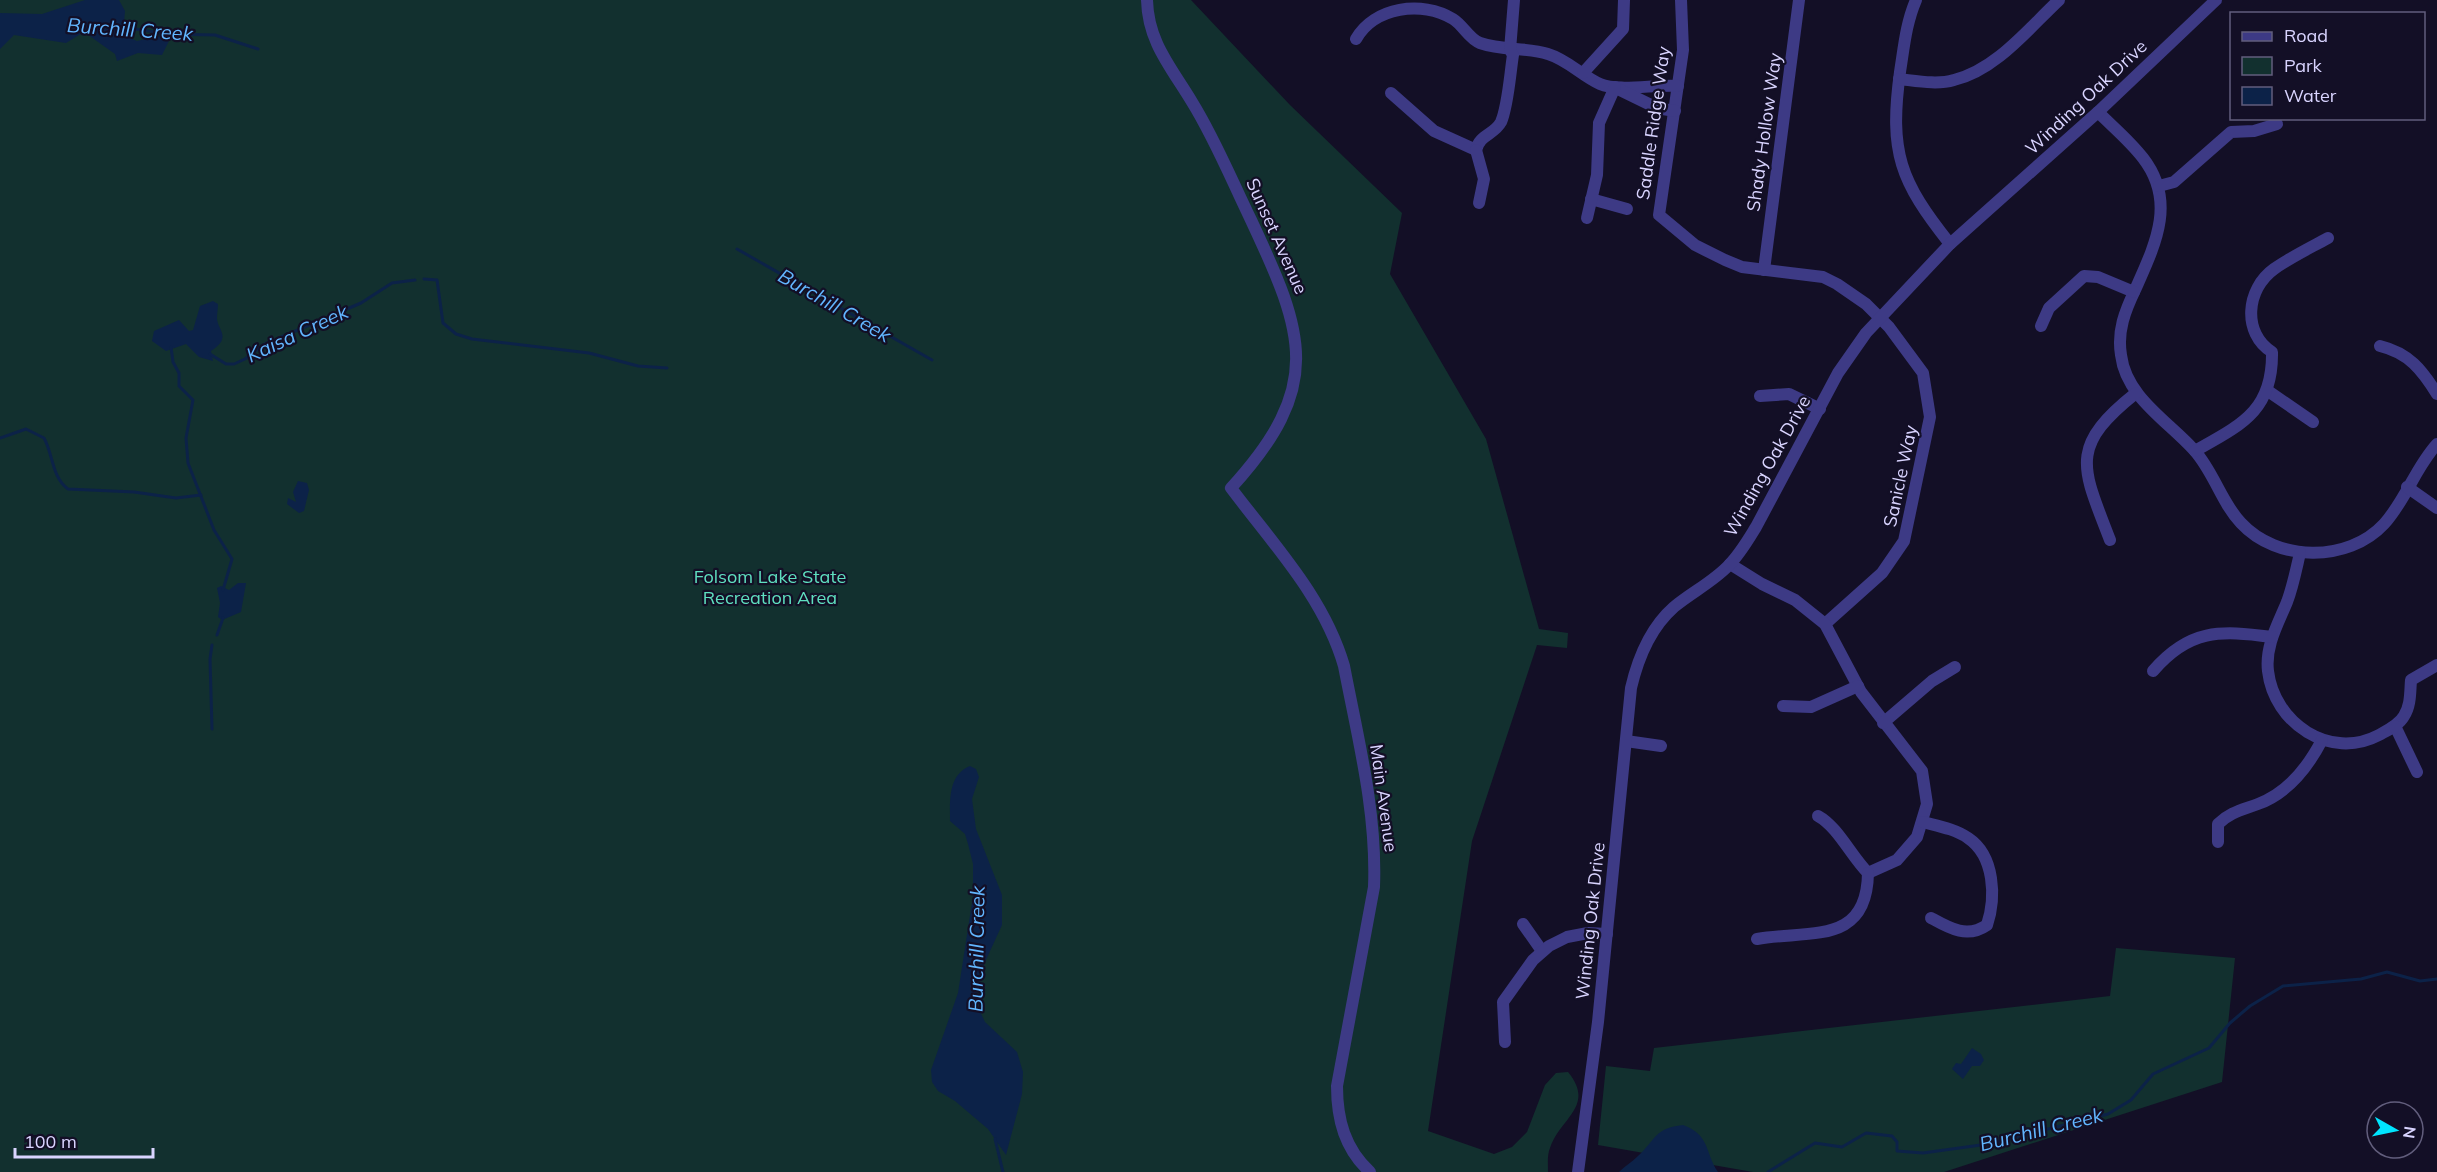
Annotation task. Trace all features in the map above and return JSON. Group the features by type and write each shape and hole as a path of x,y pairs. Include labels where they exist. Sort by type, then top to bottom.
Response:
{"street":[{"name":"Sunset Avenue","path":"1147,0 1148,20 1158,51 1193,102 1281,284 1293,321 1296,372 1284,417 1269,444 1231,488"},
{"path":"1479,203 1484,178 1476,150 1482,137 1495,129 1502,120 1513,56 1510,50 1514,0"},
{"path":"1582,73 1623,29 1624,0"},
{"name":"Saddle Ridge Way","path":"1681,0 1683,50 1659,215 1672,228 1711,254 1742,267 1822,277 1852,294 1880,318"},
{"name":"Shady Hollow Way","path":"1764,270 1799,0"},
{"path":"1916,0 1907,23 1899,79 1894,120 1897,154 1918,202 1950,244"},
{"path":"1899,79 1945,82 1973,74 1989,64 2060,0"},
{"name":"Winding Oak Drive","path":"1578,1172 1584,1140 1635,672 1651,635 1674,608 1730,564 1756,527 1838,373 1880,318 1950,244 2098,112 2216,0"},
{"path":"1356,39 1370,21 1394,10 1414,9 1454,19 1481,43 1510,50 1552,55 1601,85 1615,87 1678,86"},
{"path":"1615,87 1657,108 1675,111"},
{"path":"1587,218 1597,175 1599,123 1615,87"},
{"path":"1391,93 1434,131 1476,150"},
{"path":"2098,112 2143,158 2159,186 2159,232 2121,324 2120,346 2123,364 2136,393 2195,451 2242,525 2259,538 2300,553 2332,550 2372,535 2393,513 2407,487 2437,444"},
{"path":"2159,186 2174,182 2231,132 2254,131 2277,124"},
{"path":"1591,199 1627,209"},
{"path":"2195,451 2246,420 2268,391 2272,372 2272,352 2261,345 2251,324 2255,294 2273,270 2328,238"},
{"path":"2041,326 2049,308 2084,276 2098,277 2134,292"},
{"name":"Sanicle Way","path":"1826,624 1882,573 1904,541 1928,432 1930,405 1923,373 1912,354 1880,318"},
{"path":"2380,346 2395,350 2418,365 2437,394"},
{"path":"2268,391 2313,422"},
{"path":"2110,540 2087,480 2086,455 2096,431 2110,414 2136,393"},
{"path":"1760,396 1789,394 1820,409"},
{"path":"2407,487 2437,508"},
{"name":"Main Avenue","path":"1231,488 1321,607 1337,641 1344,666 1375,837 1375,868 1374,886 1337,1086 1337,1104 1345,1138 1357,1158 1370,1172"},
{"path":"2300,553 2294,581 2272,638 2268,669 2277,701 2293,723 2322,740 2360,741 2374,737 2395,726 2404,717 2409,705 2411,680 2437,665"},
{"path":"1730,564 1762,584 1795,600 1826,624 1858,686 1883,723 1922,771 1926,790 1923,822 1917,837 1902,856 1868,873"},
{"path":"2152,671 2170,651 2211,634 2240,633 2272,638"},
{"path":"1883,723 1932,681 1955,667"},
{"path":"1783,706 1811,707 1858,686"},
{"path":"2395,726 2416,772"},
{"path":"2218,842 2218,824 2229,813 2260,804 2288,788 2313,758 2322,740"},
{"path":"1626,741 1661,746"},
{"path":"1757,939 1845,927 1859,914 1868,891 1868,873 1852,857 1827,821 1818,816"},
{"path":"1923,822 1969,838 1982,852 1990,872 1992,901 1987,925 1972,932 1956,931 1931,918"},
{"path":"1523,924 1542,951"},
{"path":"1505,1042 1503,1002 1514,990 1527,967 1542,951 1573,935 1607,934"}],"green space":[{"name":"Folsom Lake State Recreation Area","path":"0,0 1191,0 1290,105 1402,213 1390,274 1486,439 1539,629 1568,633 1567,648 1537,645 1472,841 1428,1131 1494,1154 1512,1147 1527,1132 1545,1085 1556,1073 1568,1072 1576,1084 1577,1103 1550,1148 1548,1172 0,1172"},
{"path":"2116,948 2235,958 2222,1082 1944,1172 1753,1172 1598,1145 1606,1066 1650,1071 1654,1048 2110,996"}],"water":[{"path":"85,0 119,0 125,11 123,35 137,41 158,36 170,39 162,55 138,53 117,61 115,54 84,32 66,43 14,35 0,49 0,13 42,14"},
{"path":"213,301 218,304 217,318 223,338 211,351 213,361 199,357 186,344 166,351 152,341 154,331 179,320 189,331 193,330 200,306"},
{"path":"298,481 307,483 309,490 304,511 299,513 287,504 288,498 296,502 293,492"},
{"path":"238,583 246,583 241,612 222,620 218,617 220,603 217,588 221,586 229,590"},
{"path":"970,766 976,769 979,777 972,799 976,829 1002,895 1002,925 979,975 976,1003 985,1022 1017,1052 1023,1072 1022,1094 1006,1155 988,1129 955,1101 938,1091 932,1082 931,1070 958,993 973,896 973,864 965,834 950,821 954,782 963,770"},
{"path":"1972,1048 1981,1054 1984,1060 1980,1066 1972,1066 1963,1079 1952,1069 1956,1063 1961,1064"},
{"path":"1683,1125 1692,1129 1703,1139 1718,1172 1619,1172 1661,1132"}],"waterway":[{"name":"Burchill Creek","path":"122,27 168,34 215,35 258,49"},
{"name":"Burchill Creek","path":"737,249 932,360"},
{"path":"424,279 437,280 443,323 456,334 472,339 589,353 638,366 667,368"},
{"name":"Kaisa Creek","path":"210,354 226,364 234,364 265,344 361,303 392,283 415,280"},
{"name":"Kaisa Creek","path":"171,347 173,362 179,373 179,386 193,400 186,438 188,463 214,530 232,559 223,590"},
{"path":"0,438 26,429 44,438 59,479 68,489 134,492 176,498 201,495"},
{"name":"Kaisa Creek","path":"217,635 223,618"},
{"path":"212,645 210,659 212,729"},
{"name":"Burchill Creek","path":"1768,1172 1815,1143 1842,1147 1866,1133 1892,1136 1897,1142 1897,1151 1923,1153 1988,1144 2108,1114 2131,1100 2153,1074 2209,1048 2230,1023 2250,1006 2283,986 2361,979 2387,972 2420,981 2437,979"},
{"name":"Burchill Creek","path":"995,1139 1003,1172"}]}
